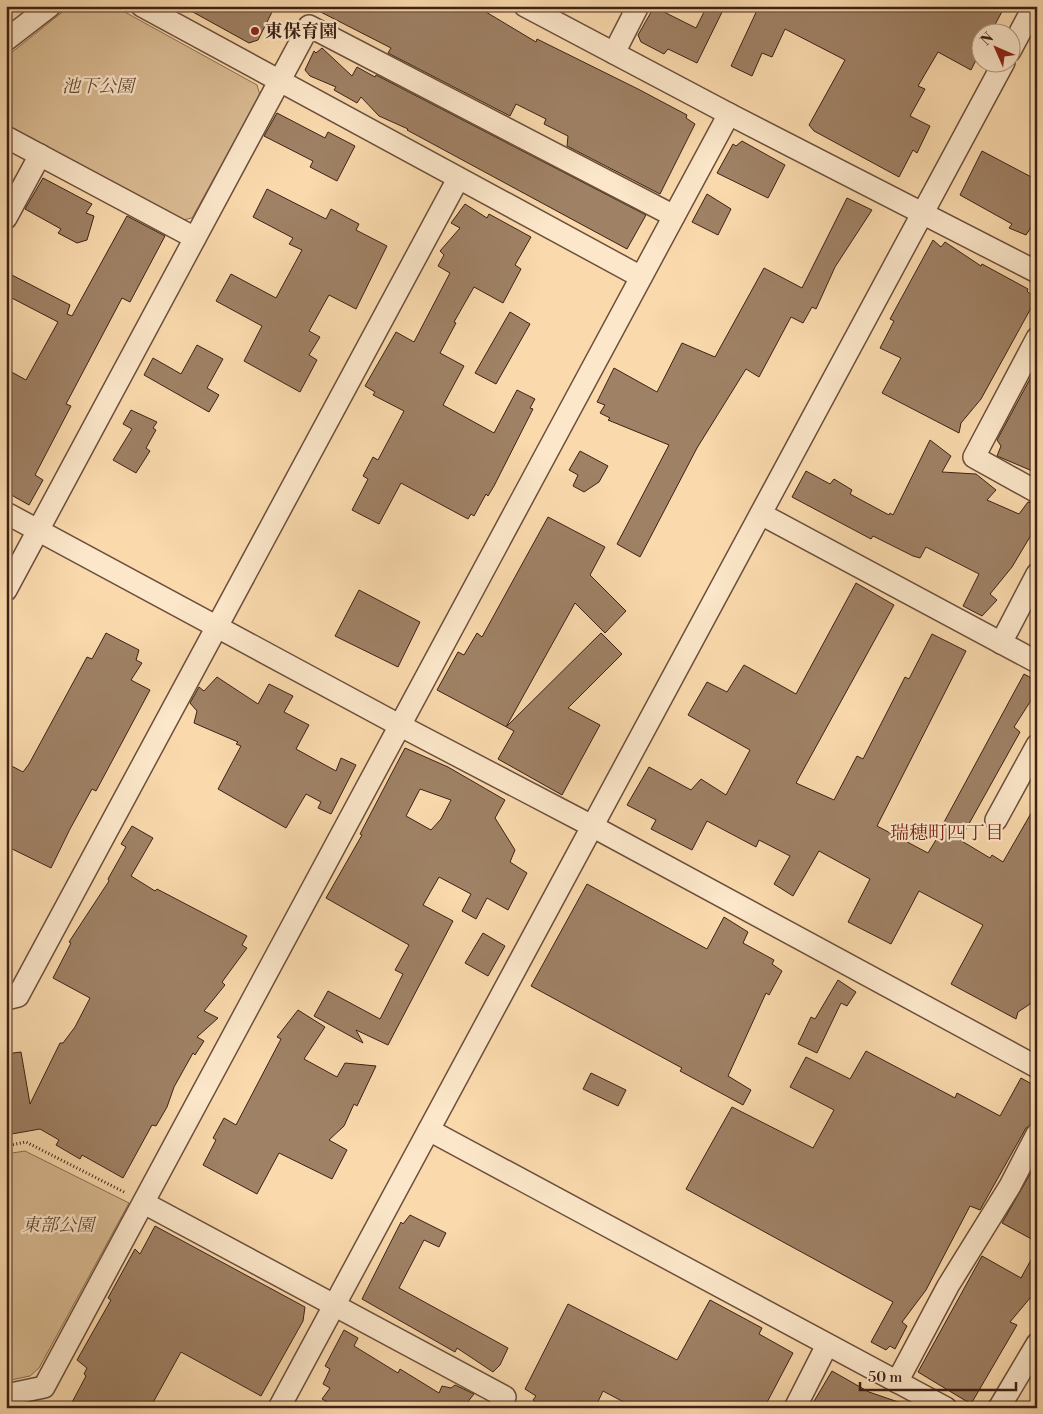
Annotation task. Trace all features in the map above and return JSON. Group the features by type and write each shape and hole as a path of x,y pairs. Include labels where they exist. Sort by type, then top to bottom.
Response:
{"street":[{"path":"6,40 50,6"},
{"path":"142,6 458,179 642,277"},
{"path":"525,6 729,114 1037,272"},
{"path":"614,53 638,6"},
{"path":"1020,32 1034,6"},
{"path":"6,590 309,26 674,216"},
{"path":"279,1408 999,72"},
{"path":"6,1395 44,1387 729,114"},
{"path":"6,137 195,238"},
{"path":"6,218 40,155"},
{"path":"6,999 18,996 458,179"},
{"path":"1037,338 974,457 1037,492"},
{"path":"6,512 1037,1067"},
{"path":"761,514 1037,662"},
{"path":"1001,643 1037,574"},
{"path":"996,820 1037,746"},
{"path":"429,1130 946,1408"},
{"path":"897,1382 948,1286 1010,1186 1037,1134"},
{"path":"144,1203 505,1397 499,1408"},
{"path":"795,1408 827,1344"},
{"path":"999,1408 1037,1344"}],"path":[{"path":"6,1146 26,1142 144,1203"}],"green space":[{"name":"池下公園","path":"70,6 114,6 257,85 260,95 192,218 183,220 6,124 6,57"},
{"name":"東部公園","path":"25,1151 129,1203 39,1368 30,1376 6,1381 6,1154"}],"building":[{"path":"182,6 275,6 258,40 249,43"},
{"path":"309,6 476,6 536,42 537,39 687,115 686,118 695,124 660,194 567,146 568,136 544,124 546,119 516,104 510,116 388,53 391,48"},
{"path":"707,6 725,6 697,63 668,49 664,54 641,42 638,35 654,7 696,28"},
{"path":"759,6 1005,6 996,22 970,22 970,69 938,52 918,86 925,89 910,116 930,126 917,153 913,150 899,177 814,131 809,125 845,60 785,29 772,57 762,53 752,76 731,66"},
{"path":"322,48 352,76 357,67 375,77 376,75 646,215 627,249 408,129 379,116 361,97 357,103 334,90 336,87 310,76 305,70 314,51 316,53"},
{"path":"277,113 325,138 328,132 355,146 337,181 310,167 313,161 264,136"},
{"path":"742,141 785,165 768,198 717,173 733,144 736,146"},
{"path":"982,151 1037,180 1037,229 1032,226 1026,235 1009,228 1012,224 960,195"},
{"path":"43,178 92,204 86,213 94,216 87,240 77,243 58,233 61,229 25,209"},
{"path":"267,189 326,219 331,209 359,224 356,230 387,246 356,309 329,295 309,331 320,337 309,355 317,360 300,392 244,361 262,326 216,301 231,274 276,298 302,250 289,244 293,238 253,217"},
{"path":"707,194 731,209 718,235 692,222"},
{"path":"847,198 872,210 835,267 816,309 812,307 803,323 791,317 759,377 746,369 697,448 640,557 617,544 669,445 608,420 610,418 600,413 605,405 597,402 614,368 657,392 682,343 715,357 764,268 802,288"},
{"path":"465,204 487,218 489,214 531,237 515,265 521,269 503,303 474,287 454,322 456,323 440,353 464,366 443,405 494,433 517,390 535,399 530,408 533,409 494,486 488,496 486,494 474,516 471,514 468,519 401,483 379,524 352,510 368,479 363,476 373,457 378,460 404,411 373,395 375,392 365,386 396,332 414,342 450,273 438,266 444,255 440,251 460,228 451,223"},
{"path":"127,216 165,236 130,302 122,298 66,404 71,406 35,475 43,480 29,505 6,492 6,369 26,380 58,322 6,295 6,272 70,305 67,314 72,316"},
{"path":"933,240 941,247 945,242 981,266 982,264 1028,289 1027,291 1036,299 981,399 961,423 959,433 882,393 901,358 880,348 894,321 890,319"},
{"path":"510,312 530,324 496,384 475,373"},
{"path":"197,345 223,359 207,388 219,395 209,412 144,375 153,358 181,374"},
{"path":"1037,366 1037,473 997,456 1001,446 997,440"},
{"path":"131,410 157,422 153,428 156,430 146,448 150,451 136,473 113,460 132,429 123,424"},
{"path":"930,440 951,456 942,472 976,474 996,490 987,500 1019,514 1028,502 1037,504 1037,525 1012,567 990,594 997,600 982,616 963,606 979,574 926,547 920,558 873,536 871,539 792,497 806,471 830,484 834,479 852,490 850,494 889,515 890,513 893,515"},
{"path":"580,451 608,466 599,482 584,492 573,486 578,475 569,470"},
{"path":"548,517 605,547 590,575 626,611 605,633 575,603 506,727 437,690 458,652 464,655 477,633 482,637"},
{"path":"856,583 894,605 796,783 834,800 857,756 863,759 905,677 909,679 932,634 966,651 877,826 928,853 945,825 943,824 1024,674 1037,681 1037,691 1014,727 1020,732 960,840 990,858 992,855 1003,862 1037,803 1037,992 1030,1004 1018,1012 1016,1019 951,984 983,925 919,891 891,944 848,922 870,879 819,851 793,896 774,884 790,856 759,840 756,847 707,821 692,850 651,829 656,820 627,805 649,767 691,790 701,779 726,795 750,750 688,715 707,682 727,692 744,665 796,694"},
{"path":"359,590 420,622 398,667 335,636"},
{"path":"106,633 139,650 136,660 142,663 131,680 150,690 96,791 92,789 51,868 6,846 6,763 23,772 87,657 92,659"},
{"path":"601,633 622,654 568,708 600,725 562,795 498,759 514,731 506,727"},
{"path":"217,677 258,704 269,684 293,696 284,712 309,725 296,749 336,771 341,758 356,765 331,814 318,808 321,802 306,794 286,828 218,789 241,746 236,744 238,742 194,723 197,711 190,703 199,687 204,691"},
{"path":"405,748 448,767 505,800 495,818 515,850 510,862 527,873 508,910 487,898 476,919 462,911 471,894 439,877 423,905 453,921 388,1045 356,1030 363,1043 314,1016 328,991 380,1019 403,974 395,970 409,945 326,898 362,835 360,834","holes":["420,789 451,800 441,819 431,830 406,816"]},
{"path":"132,826 153,838 131,876 155,891 157,889 247,936 242,945 247,948 222,982 225,985 204,1011 218,1018 197,1037 204,1041 195,1055 193,1053 174,1087 167,1107 156,1126 152,1125 123,1178 82,1155 80,1159 56,1145 59,1140 40,1129 6,1135 6,1054 21,1052 30,1104 60,1043 63,1043 75,1027 90,998 53,978 71,943 69,942 109,881 108,879 126,847 121,844"},
{"path":"587,884 707,949 724,917 748,932 743,943 774,960 772,964 782,971 769,995 766,993 728,1076 751,1090 743,1105 680,1071 682,1068 531,986"},
{"path":"483,933 505,946 488,976 465,963"},
{"path":"838,980 856,992 847,1006 841,1003 817,1053 798,1044 811,1017 815,1019"},
{"path":"298,1010 325,1027 304,1059 337,1077 345,1063 376,1066 357,1106 354,1104 344,1126 329,1140 347,1150 332,1179 279,1153 257,1194 203,1165 216,1140 213,1138 224,1118 236,1125 281,1039 277,1037"},
{"path":"866,1051 955,1098 957,1093 1000,1116 1021,1078 1037,1087 1037,1122 1026,1128 980,1210 970,1206 926,1290 902,1322 907,1326 895,1349 890,1346 886,1350 871,1342 893,1302 686,1189 732,1107 813,1148 834,1110 790,1087 806,1057 850,1079"},
{"path":"591,1073 626,1090 618,1106 583,1089"},
{"path":"1037,1162 1037,1242 1002,1223"},
{"path":"410,1215 446,1233 439,1247 424,1240 399,1288 508,1348 500,1365 493,1372 457,1348 455,1352 362,1299 401,1222 403,1224"},
{"path":"155,1226 305,1307 303,1321 261,1396 181,1352 150,1408 69,1408 86,1376 84,1374 87,1368 77,1360 111,1300 108,1298 135,1249 140,1254"},
{"path":"1037,1249 1037,1298 1030,1298 1010,1322 1017,1325 971,1404 918,1372 982,1256 1021,1278"},
{"path":"710,1300 762,1328 759,1334 793,1353 764,1408 635,1408 603,1391 595,1408 545,1408 533,1400 536,1396 525,1389 568,1304 677,1360"},
{"path":"344,1330 358,1338 354,1346 398,1373 400,1369 439,1393 442,1386 451,1388 455,1385 474,1394 463,1408 338,1408 322,1399 330,1388 323,1384 330,1369 325,1366"},
{"path":"832,1371 869,1392 907,1405 906,1408 810,1408"}],"place":[{"name":"東保育園","path":"255,31"}],"district":[{"name":"瑞穂町四丁目","path":"947,833"}]}
